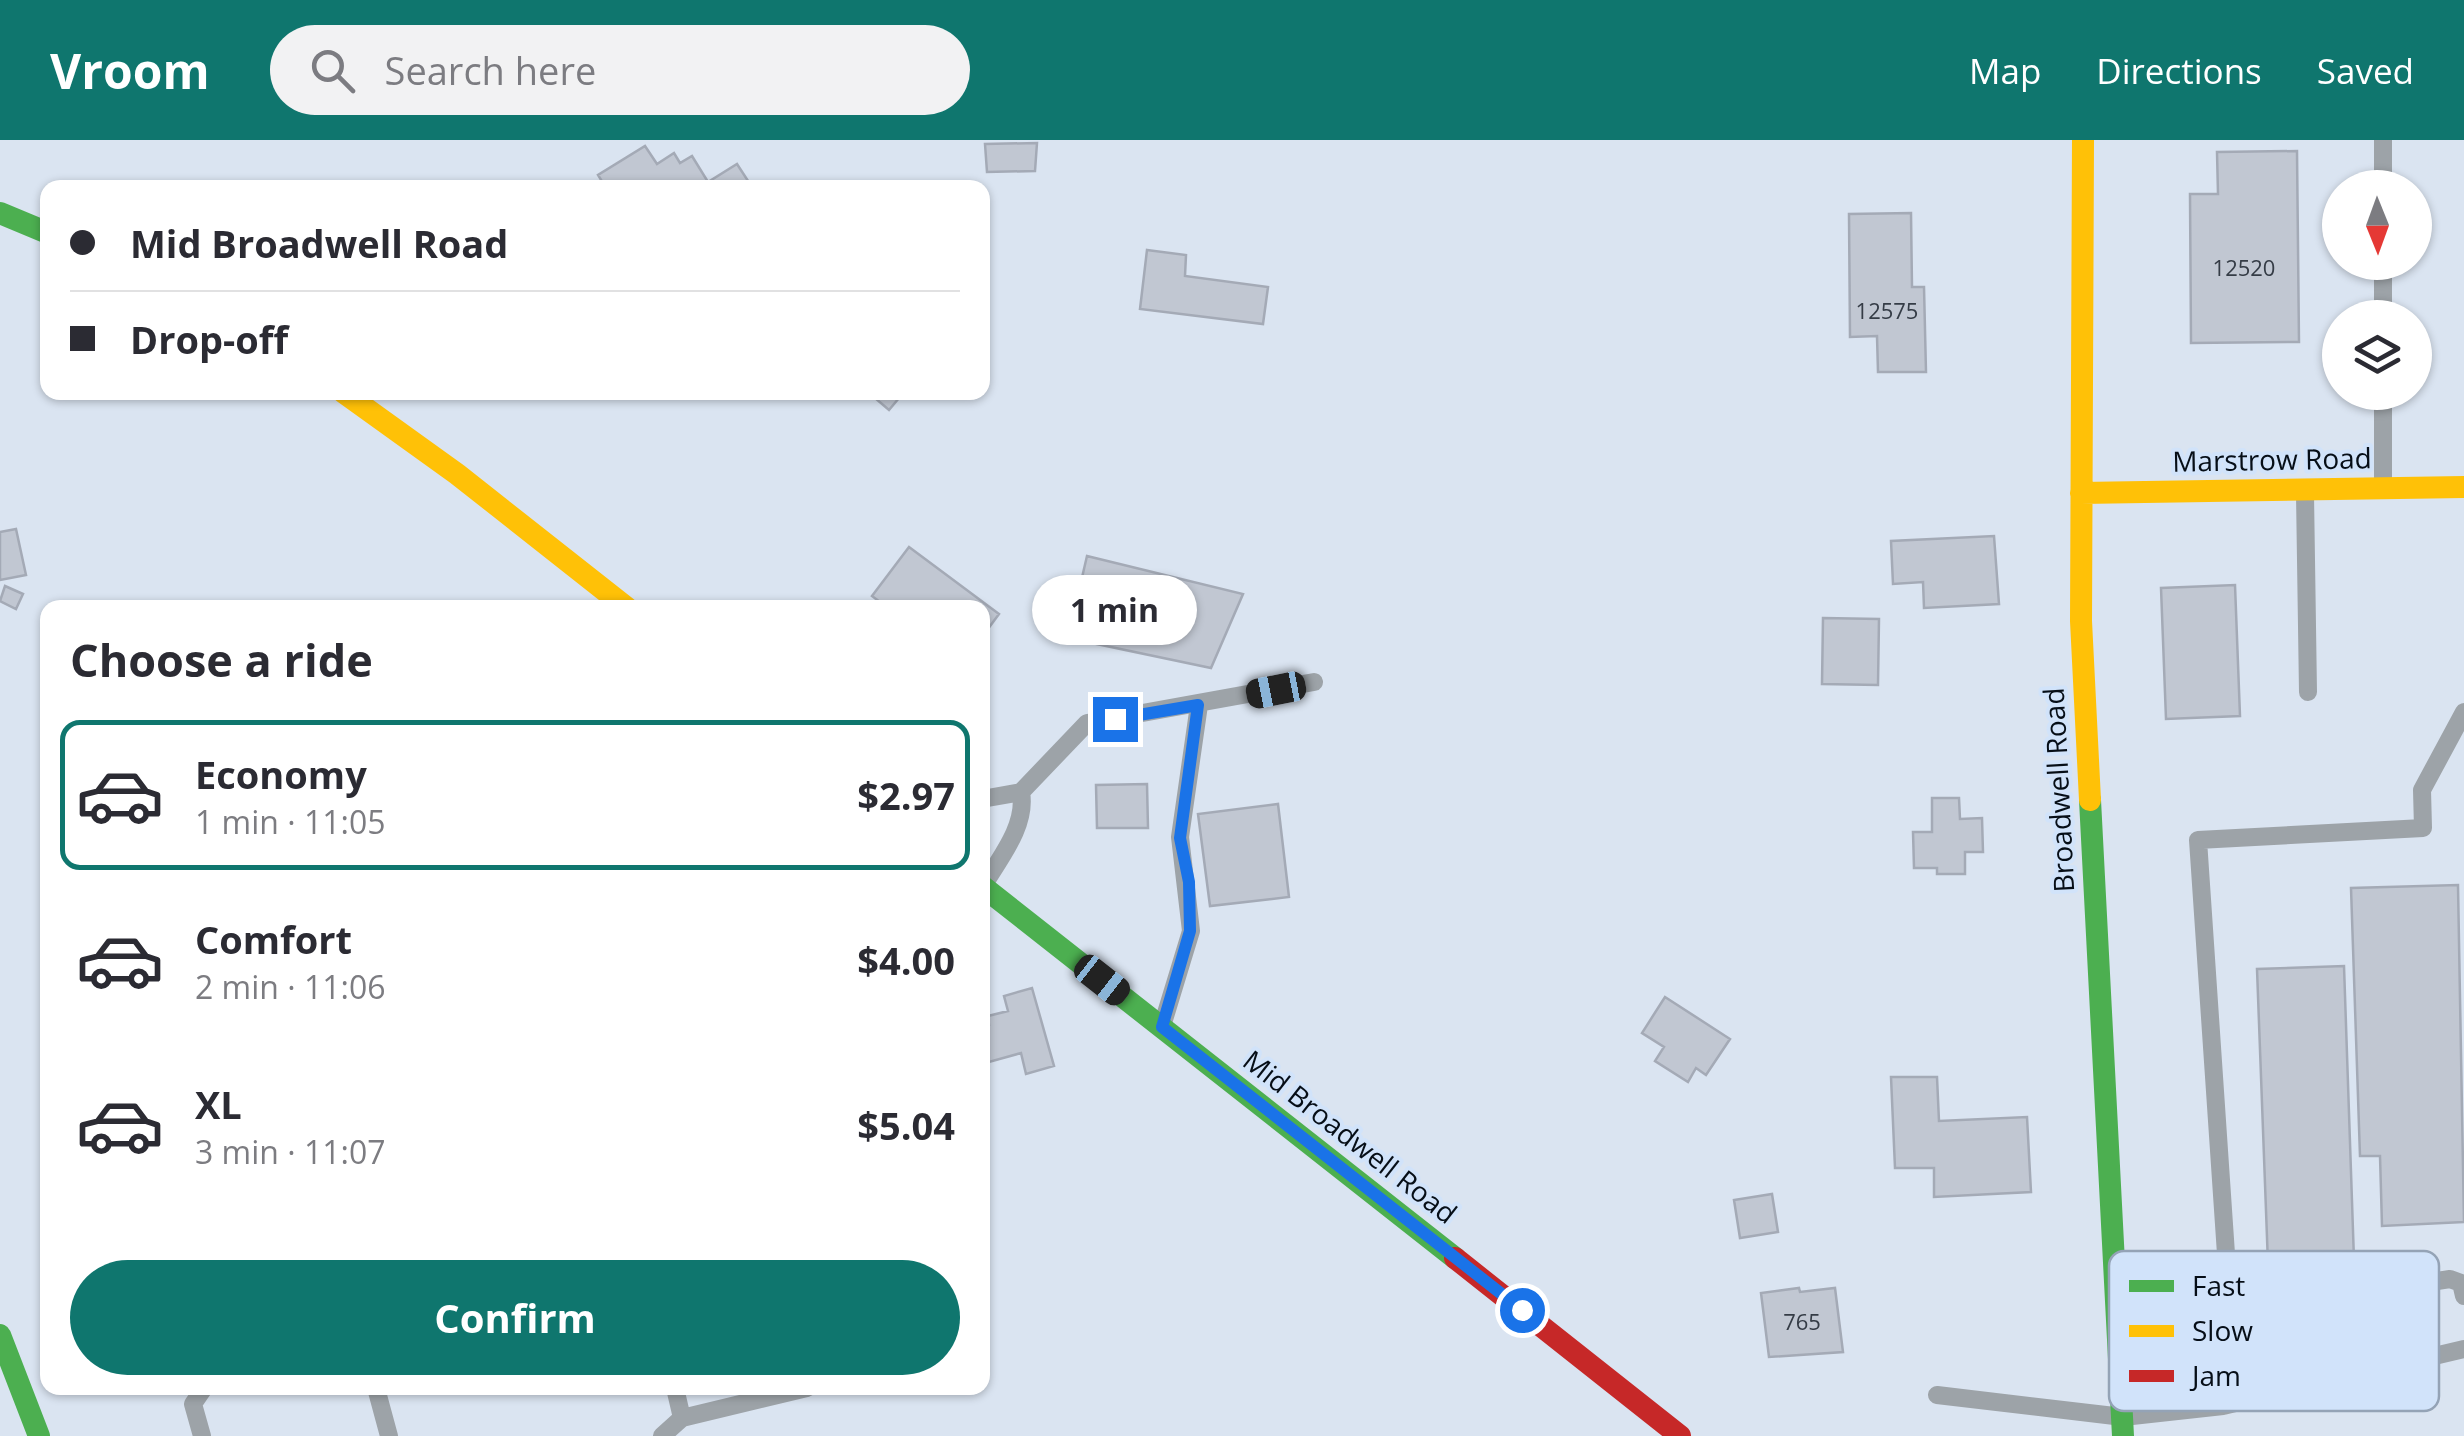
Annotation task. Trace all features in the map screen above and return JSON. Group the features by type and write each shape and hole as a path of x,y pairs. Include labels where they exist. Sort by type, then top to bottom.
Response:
{"street":[{"name":"Broadwell Road","path":"2083,140 2081,492 2087,764 2113,1251"},
{"path":"0,213 40,230"},
{"path":"353,400 458,474 618,600"},
{"name":"Marstrow Road","path":"2081,492 2464,487"},
{"name":"Mid Broadwell Road","path":"990,892 1680,1436"},
{"path":"0,1335 39,1436"}],"lane":[{"path":"2382,140 2382,170"},
{"path":"2382,410 2382,488"},
{"path":"2305,489 2308,692"},
{"path":"990,874 1014,836 1021,792 1087,723 1314,682"},
{"path":"1162,1027 1190,931 1189,882 1180,838 1198,705"},
{"path":"2226,1251 2198,840 2422,828 2422,790 2464,712"},
{"path":"990,798 1021,792"},
{"path":"2439,1281 2461,1283 2464,1296"},
{"path":"2439,1354 2464,1348"},
{"path":"1937,1394 2123,1427 2199,1411"},
{"path":"199,1395 193,1404 202,1436"},
{"path":"378,1395 389,1436"},
{"path":"676,1395 682,1418"},
{"path":"662,1436 682,1418 779,1395"}],"building":[{"path":"1037,143 1035,171 987,172 985,144"},
{"path":"645,146 657,164 674,153 680,163 692,156 707,180 601,180 598,175"},
{"path":"2297,151 2299,342 2191,343 2190,194 2218,194 2217,152"},
{"path":"737,164 747,180 711,180"},
{"path":"1911,213 1912,287 1924,287 1926,372 1878,372 1877,336 1850,337 1849,214"},
{"path":"1147,250 1186,255 1185,276 1268,287 1263,324 1140,309"},
{"path":"877,400 897,400 889,410"},
{"path":"16,529 26,575 0,580 0,532"},
{"path":"1994,536 1999,604 1924,608 1923,582 1893,584 1891,541"},
{"path":"909,547 980,600 877,600 872,596"},
{"path":"1087,556 1243,594 1211,668 1068,638"},
{"path":"2235,585 2240,716 2166,719 2161,588"},
{"path":"5,586 23,594 16,609 0,601"},
{"path":"990,607 999,614 990,626"},
{"path":"1823,618 1879,619 1878,685 1822,684"},
{"path":"1147,784 1148,828 1097,828 1096,785"},
{"path":"1932,798 1959,798 1960,819 1982,818 1983,852 1965,852 1965,874 1937,874 1937,868 1914,868 1913,832 1932,832"},
{"path":"1278,804 1289,897 1210,906 1198,814"},
{"path":"2458,885 2464,1222 2382,1226 2380,1156 2360,1156 2351,888"},
{"path":"2344,966 2354,1251 2268,1251 2257,969"},
{"path":"1032,988 1054,1066 1026,1074 1021,1053 990,1062 990,1016 1008,1011 1004,996"},
{"path":"1665,997 1730,1039 1706,1075 1696,1068 1688,1082 1655,1061 1664,1047 1642,1033"},
{"path":"1891,1077 1937,1077 1939,1121 2027,1117 2031,1192 1934,1197 1934,1168 1895,1168"},
{"path":"1772,1194 1778,1232 1740,1238 1734,1200"},
{"path":"1799,1288 1800,1292 1835,1288 1843,1352 1769,1357 1761,1293"}],"traffic: fast":[{"path":"0,213 40,230"},
{"path":"2090,800 2113,1251"},
{"path":"990,892 1455,1258"},
{"path":"0,1335 39,1436"},
{"path":"2122,1411 2123,1436"}],"traffic: slow":[{"path":"2083,140 2081,621 2090,800"},
{"path":"354,400 457,474 617,600"},
{"path":"2081,493 2464,487"}],"traffic: jam":[{"path":"1455,1258 1680,1436"}],"route":[{"path":"1115,719 1198,705 1180,838 1189,882 1190,931 1162,1027 1522,1310"}]}
